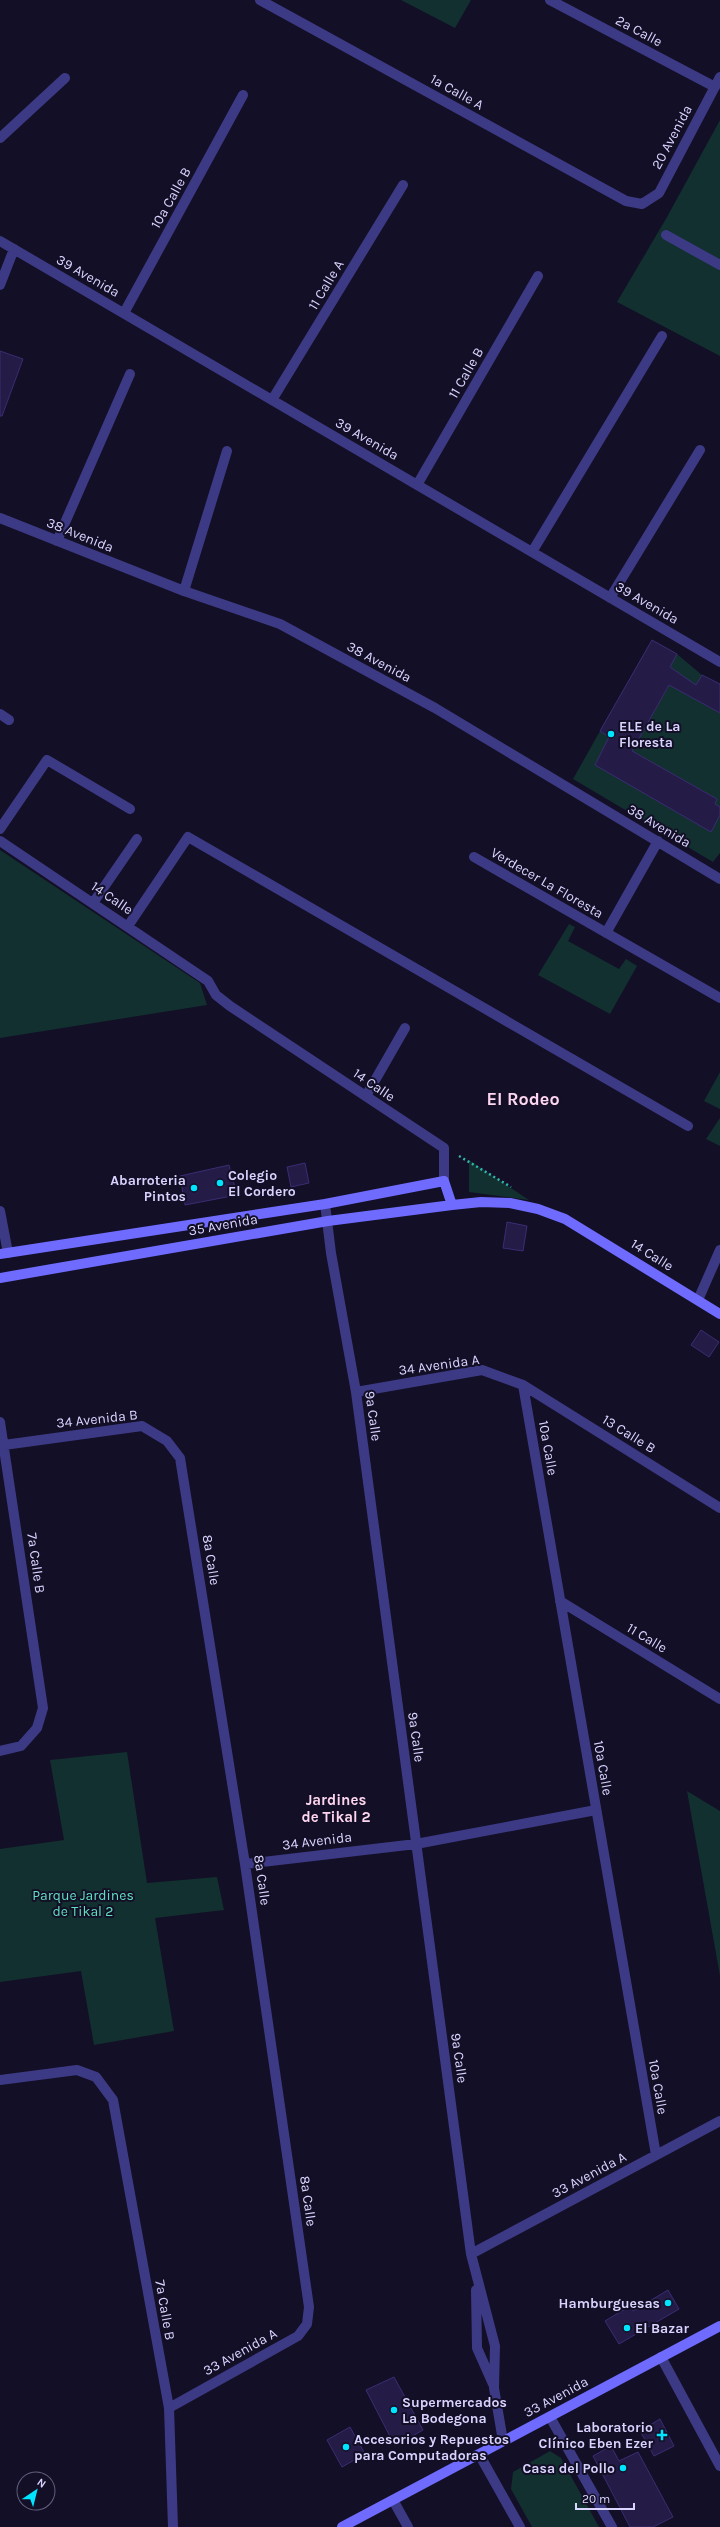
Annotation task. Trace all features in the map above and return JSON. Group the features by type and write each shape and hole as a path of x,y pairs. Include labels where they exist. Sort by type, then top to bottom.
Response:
{"street":[{"name":"1a Calle A","path":"260,0 626,201 642,204"},
{"name":"2a Calle","path":"550,0 715,87"},
{"name":"20 Avenida","path":"642,204 659,193 720,77"},
{"path":"0,138 65,78"},
{"name":"10a Calle B","path":"124,313 243,95"},
{"name":"11 Calle A","path":"272,400 403,185"},
{"path":"666,236 720,265"},
{"name":"39 Avenida","path":"0,241 720,662"},
{"path":"0,285 14,249"},
{"name":"11 Calle B","path":"417,485 538,276"},
{"path":"532,552 662,336"},
{"path":"56,541 130,374"},
{"path":"610,598 700,450"},
{"path":"184,591 227,451"},
{"name":"38 Avenida","path":"0,518 184,591 280,624 435,708 658,841 720,880"},
{"path":"0,714 9,720"},
{"path":"0,829 47,760 130,809"},
{"path":"128,926 188,837 688,1126"},
{"path":"93,903 137,839"},
{"name":"14 Calle","path":"0,841 208,981 216,995 230,1006 444,1148"},
{"name":"Verdecer La Floresta","path":"606,933 658,841"},
{"name":"Verdecer La Floresta","path":"474,857 720,998"},
{"path":"366,1096 405,1028"},
{"path":"444,1148 444,1181 452,1205"},
{"name":"35 Avenida","path":"4,1254 325,1204 444,1181"},
{"name":"14 Calle","path":"452,1205 481,1202 510,1203 538,1209 565,1219 720,1314"},
{"name":"9a Calle","path":"325,1204 331,1253 356,1392 472,2254 475,2274 495,2346 494,2388 503,2441"},
{"name":"35 Avenida","path":"0,1278 328,1221 452,1205"},
{"path":"0,1211 4,1254"},
{"path":"698,1300 720,1250"},
{"name":"34 Avenida A","path":"356,1392 482,1370 523,1385"},
{"name":"13 Calle B","path":"523,1385 720,1508"},
{"name":"10a Calle","path":"523,1385 656,2155"},
{"name":"7a Calle B","path":"0,1422 42,1708 37,1728 21,1746 0,1751"},
{"name":"34 Avenida B","path":"4,1445 142,1426 167,1441 180,1458"},
{"name":"8a Calle","path":"180,1458 245,1864 309,2307"},
{"name":"11 Calle","path":"560,1601 720,1699"},
{"name":"34 Avenida","path":"245,1864 416,1844 596,1810"},
{"name":"7a Calle B","path":"0,2080 77,2070 96,2077 113,2100 169,2408 173,2527"},
{"name":"33 Avenida A","path":"472,2254 720,2121"},
{"name":"9a Calle","path":"475,2274 476,2348 494,2388"},
{"name":"33 Avenida A","path":"169,2408 298,2336 307,2324 309,2307"},
{"name":"33 Avenida","path":"342,2527 720,2326"},
{"path":"661,2357 720,2466"},
{"path":"550,2417 612,2527"},
{"path":"479,2454 520,2527"},
{"path":"394,2500 408,2527"}],"path":[{"path":"444,1148 518,1191"}],"green space":[{"path":"401,0 471,0 455,28"},
{"path":"720,120 720,356 617,302 667,217"},
{"name":"ELE de La Floresta","path":"677,654 702,675 689,696 720,713 720,807 715,804 717,799 614,741 646,726 677,672 670,667"},
{"path":"600,731 609,737 595,765 711,832 720,815 720,853 713,862 573,779"},
{"path":"0,850 200,983 207,1005 0,1038"},
{"path":"569,924 575,927 568,941 619,969 626,959 637,966 610,1014 538,975"},
{"path":"720,1072 720,1109 704,1101"},
{"path":"720,1118 720,1146 706,1139"},
{"path":"469,1160 529,1200 469,1192"},
{"name":"Parque Jardines de Tikal 2","path":"127,1752 147,1883 217,1877 224,1910 155,1918 174,2031 94,2045 81,1971 0,1982 0,1849 64,1840 50,1760"},
{"path":"687,1791 720,1811 720,1976"},
{"path":"550,2451 561,2458 599,2527 532,2527 511,2489 513,2472"}],"building":[{"path":"0,351 23,359 2,416 0,416"},
{"name":"ELE de La Floresta","path":"652,640 677,654 670,667 696,685 702,675 720,684 720,713 669,685 632,751 717,799 715,804 720,807 720,815 711,832 595,765 609,737 600,731"},
{"path":"305,1163 309,1183 291,1187 287,1167"},
{"path":"229,1165 237,1195 185,1205 180,1176"},
{"path":"507,1222 527,1226 523,1251 503,1248"},
{"path":"701,1330 719,1342 709,1357 691,1345"},
{"path":"668,2290 679,2309 619,2344 605,2321 630,2306 633,2311"},
{"name":"Supermercados La Bodegona","path":"394,2377 423,2430 395,2446 366,2390"},
{"path":"660,2419 674,2446 654,2456 640,2431"},
{"name":"Accesorios y Repuestos para Computadoras","path":"350,2427 365,2454 342,2467 327,2440"},
{"path":"611,2446 619,2461 638,2452 673,2517 653,2527 630,2527 593,2456"}],"place":[{"name":"ELE de La Floresta","path":"611,734"},
{"name":"Colegio El Cordero","path":"220,1183"},
{"name":"Abarroteria Pintos","path":"194,1188"},
{"name":"Hamburguesas","path":"668,2303"},
{"name":"El Bazar","path":"627,2328"},
{"name":"Supermercados La Bodegona","path":"394,2410"},
{"name":"Laboratorio Clínico Eben Ezer","path":"662,2435"},
{"name":"Accesorios y Repuestos para Computadoras","path":"346,2447"},
{"name":"Casa del Pollo","path":"623,2468"}],"district":[{"name":"El Rodeo","path":"523,1099"},
{"name":"Jardines de Tikal 2","path":"336,1808"}]}
